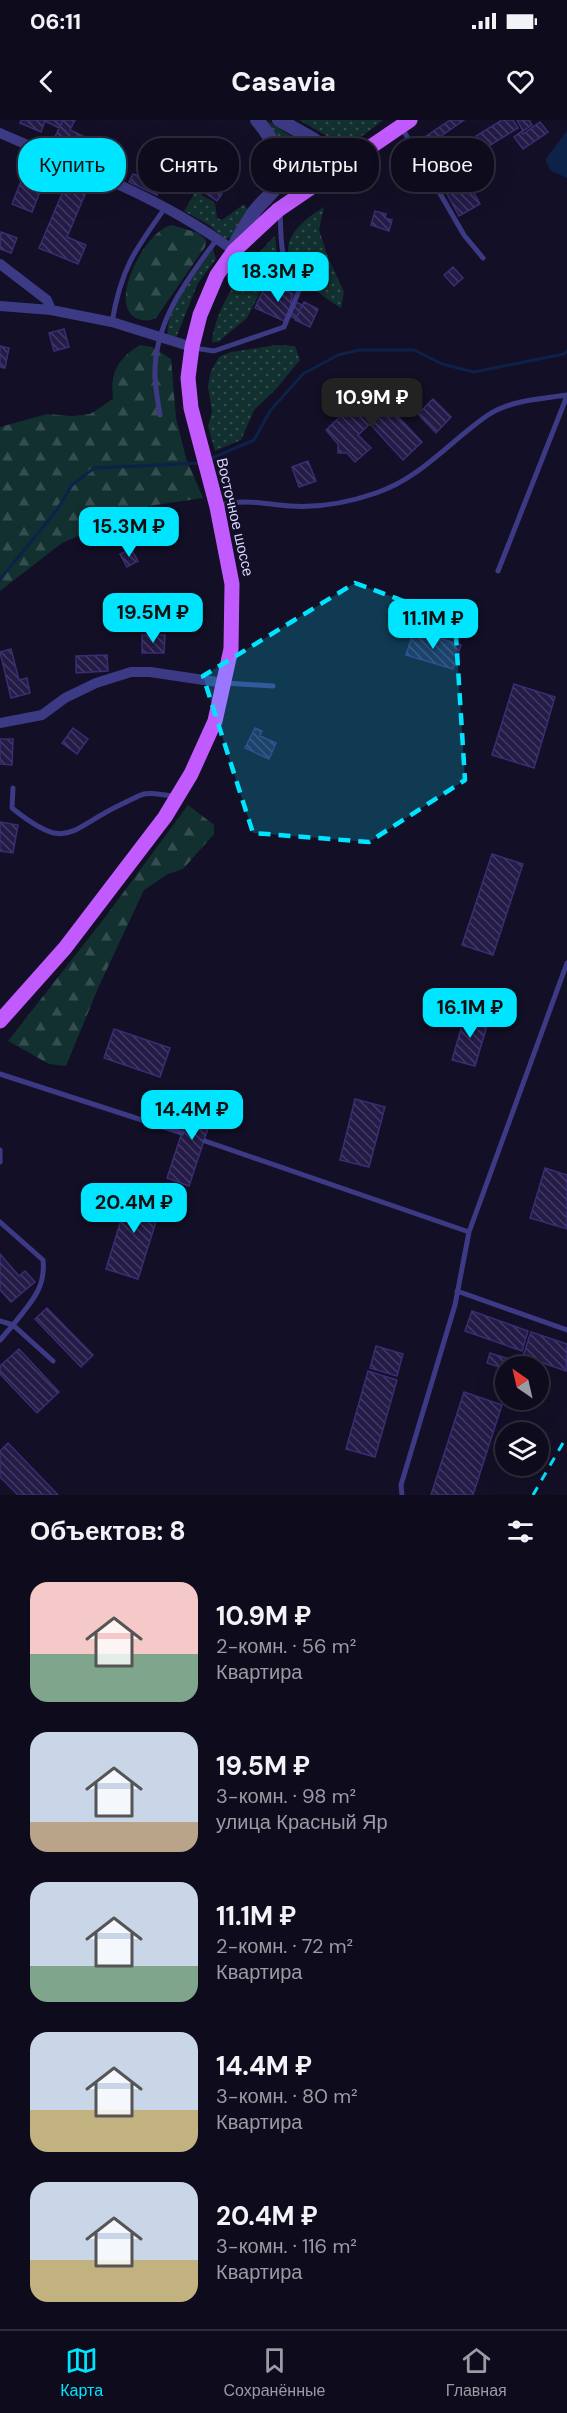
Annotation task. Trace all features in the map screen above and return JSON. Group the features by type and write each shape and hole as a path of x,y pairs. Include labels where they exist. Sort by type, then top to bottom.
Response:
{"main road":[{"name":"Восточное шоссе","path":"379,141 405,123"},
{"name":"Восточное шоссе","path":"0,1021 65,948 165,817 191,774 215,721 233,629 232,584 217,507 198,438 188,378 192,347 200,315 217,275 233,251 280,209 305,192"}],"street":[{"path":"0,133 165,207 233,251 253,214 280,181 281,171 278,157 257,120"},
{"path":"279,120 311,138"},
{"path":"0,264 47,300 51,310"},
{"path":"0,306 51,310 112,322 192,347"},
{"path":"0,723 42,715 65,698 96,683 131,672 150,672 224,682"}],"lane":[{"path":"405,123 465,235 483,258"},
{"path":"112,322 120,282 132,254 165,207"},
{"path":"192,347 214,351 284,327 300,288 284,262 280,209"},
{"path":"160,415 155,376 160,338 177,295 217,239"},
{"path":"217,507 238,500 293,506 334,504 378,493 424,468 489,415 514,403 567,396 498,571"},
{"path":"224,682 273,686"},
{"path":"13,788 12,808 46,832 63,834 76,832 109,810 144,794 178,796"},
{"path":"402,1495 401,1485 455,1305 469,1232 567,963"},
{"path":"0,1074 182,1133"},
{"path":"205,1141 469,1232"},
{"path":"0,1150 0,1162"},
{"path":"0,1222 43,1260 44,1273 41,1287 0,1340"},
{"path":"457,1291 567,1330"},
{"path":"0,1321 13,1324 52,1361"}],"highlighted area":[{"path":"355,583 455,620 465,780 369,842 253,833 203,676"}],"green space":[{"path":"299,120 383,120 359,138 330,138"},
{"path":"268,121 294,138 275,138"},
{"path":"198,192 215,203 217,218 222,220 244,204 249,212 233,235 225,239 209,225 184,211"},
{"path":"324,207 319,230 344,292 341,308 309,285 297,273 290,260 288,248 292,235 304,221"},
{"path":"172,225 198,233 206,240 205,247 156,318 138,319 129,311 126,299 127,285 141,253 162,230"},
{"path":"275,236 277,253 273,260 265,266 258,281 262,288 247,318 218,342 212,342 220,313 235,284 254,258"},
{"path":"213,249 216,259 198,283 176,338 168,340 168,328 176,304"},
{"path":"140,345 152,347 171,359 176,418 186,458 203,498 149,506 62,543 0,591 0,427 47,414 72,416 90,414 113,399 114,374 117,368 132,350"},
{"path":"277,345 295,346 300,360 276,389 254,410 241,440 215,451 208,426 212,412 208,386 211,371 219,357 231,352"},
{"path":"188,805 214,825 214,834 183,869 168,874 144,890 99,986 66,1066 49,1064 8,1041 106,916"}],"water":[{"path":"567,131 567,178 551,171 546,162 547,157"}],"building":[{"path":"21,120 63,120 59,128 45,121 41,132 20,123"},
{"path":"63,120 75,120 70,130 87,138 54,138"},
{"path":"450,120 464,120 438,138 423,138"},
{"path":"502,120 513,120 518,128 494,143 494,138 477,138 476,136"},
{"path":"517,120 529,120 532,125 523,131"},
{"path":"540,122 548,132 523,149 514,137 522,131 523,134"},
{"path":"133,174 138,176 138,186 129,182"},
{"path":"18,189 18,192 40,192 32,212 12,204"},
{"path":"63,192 86,192 67,237 86,245 78,264 39,248"},
{"path":"204,192 222,194 217,201"},
{"path":"446,192 473,192 480,204 459,216"},
{"path":"375,211 386,214 385,218 392,220 389,231 371,225"},
{"path":"1,232 17,238 11,253 0,249"},
{"path":"453,267 463,278 454,286 444,275"},
{"path":"267,282 293,294 291,300 302,305 296,319 287,314 284,321 255,308"},
{"path":"304,302 318,309 310,327 295,320"},
{"path":"64,329 69,347 54,351 49,333"},
{"path":"0,346 9,348 5,368 0,367"},
{"path":"375,392 422,442 403,460 370,424 358,435 371,448 355,462 347,453 338,453 338,444 326,430 351,406 355,411"},
{"path":"433,399 451,417 436,433 418,414"},
{"path":"308,461 316,481 299,487 292,467"},
{"path":"131,549 138,561 127,567 120,554"},
{"path":"414,630 461,645 453,669 406,655"},
{"path":"142,635 165,635 164,653 142,653"},
{"path":"11,649 19,680 27,678 30,693 11,698 0,652"},
{"path":"107,655 108,671 76,673 76,656"},
{"path":"514,684 555,697 534,768 492,755"},
{"path":"73,728 88,739 77,754 62,743"},
{"path":"255,728 262,731 260,736 276,743 269,759 245,748"},
{"path":"0,739 13,739 12,765 0,764"},
{"path":"0,822 18,825 13,853 0,851"},
{"path":"492,854 523,864 493,955 462,945"},
{"path":"466,1012 489,1019 475,1066 452,1060"},
{"path":"114,1029 170,1048 160,1077 104,1058"},
{"path":"194,1096 216,1104 189,1186 167,1178"},
{"path":"355,1099 385,1107 369,1167 340,1160"},
{"path":"545,1168 567,1175 567,1229 530,1218"},
{"path":"131,1188 163,1199 138,1279 106,1269"},
{"path":"0,1254 19,1276 25,1271 35,1282 11,1302 0,1290"},
{"path":"47,1308 93,1355 81,1367 35,1319"},
{"path":"472,1311 528,1331 522,1351 465,1331"},
{"path":"531,1332 567,1344 566,1371 549,1365 549,1356 523,1356"},
{"path":"376,1346 403,1354 397,1376 370,1368"},
{"path":"19,1349 59,1392 37,1413 0,1374 0,1366"},
{"path":"490,1353 499,1356 495,1356 495,1366 487,1363"},
{"path":"368,1371 397,1380 375,1457 346,1449"},
{"path":"464,1392 495,1403 495,1410 500,1410 473,1495 431,1495"},
{"path":"8,1443 58,1495 18,1495 0,1477 0,1451"}],"waterway":[{"path":"210,459 254,440 270,411 303,374 338,355 359,350 414,350 442,364 474,372 564,354 567,351"},
{"path":"0,579 57,510 72,485 94,468 201,463"}],"railway":[{"path":"533,1495 567,1436"}]}
